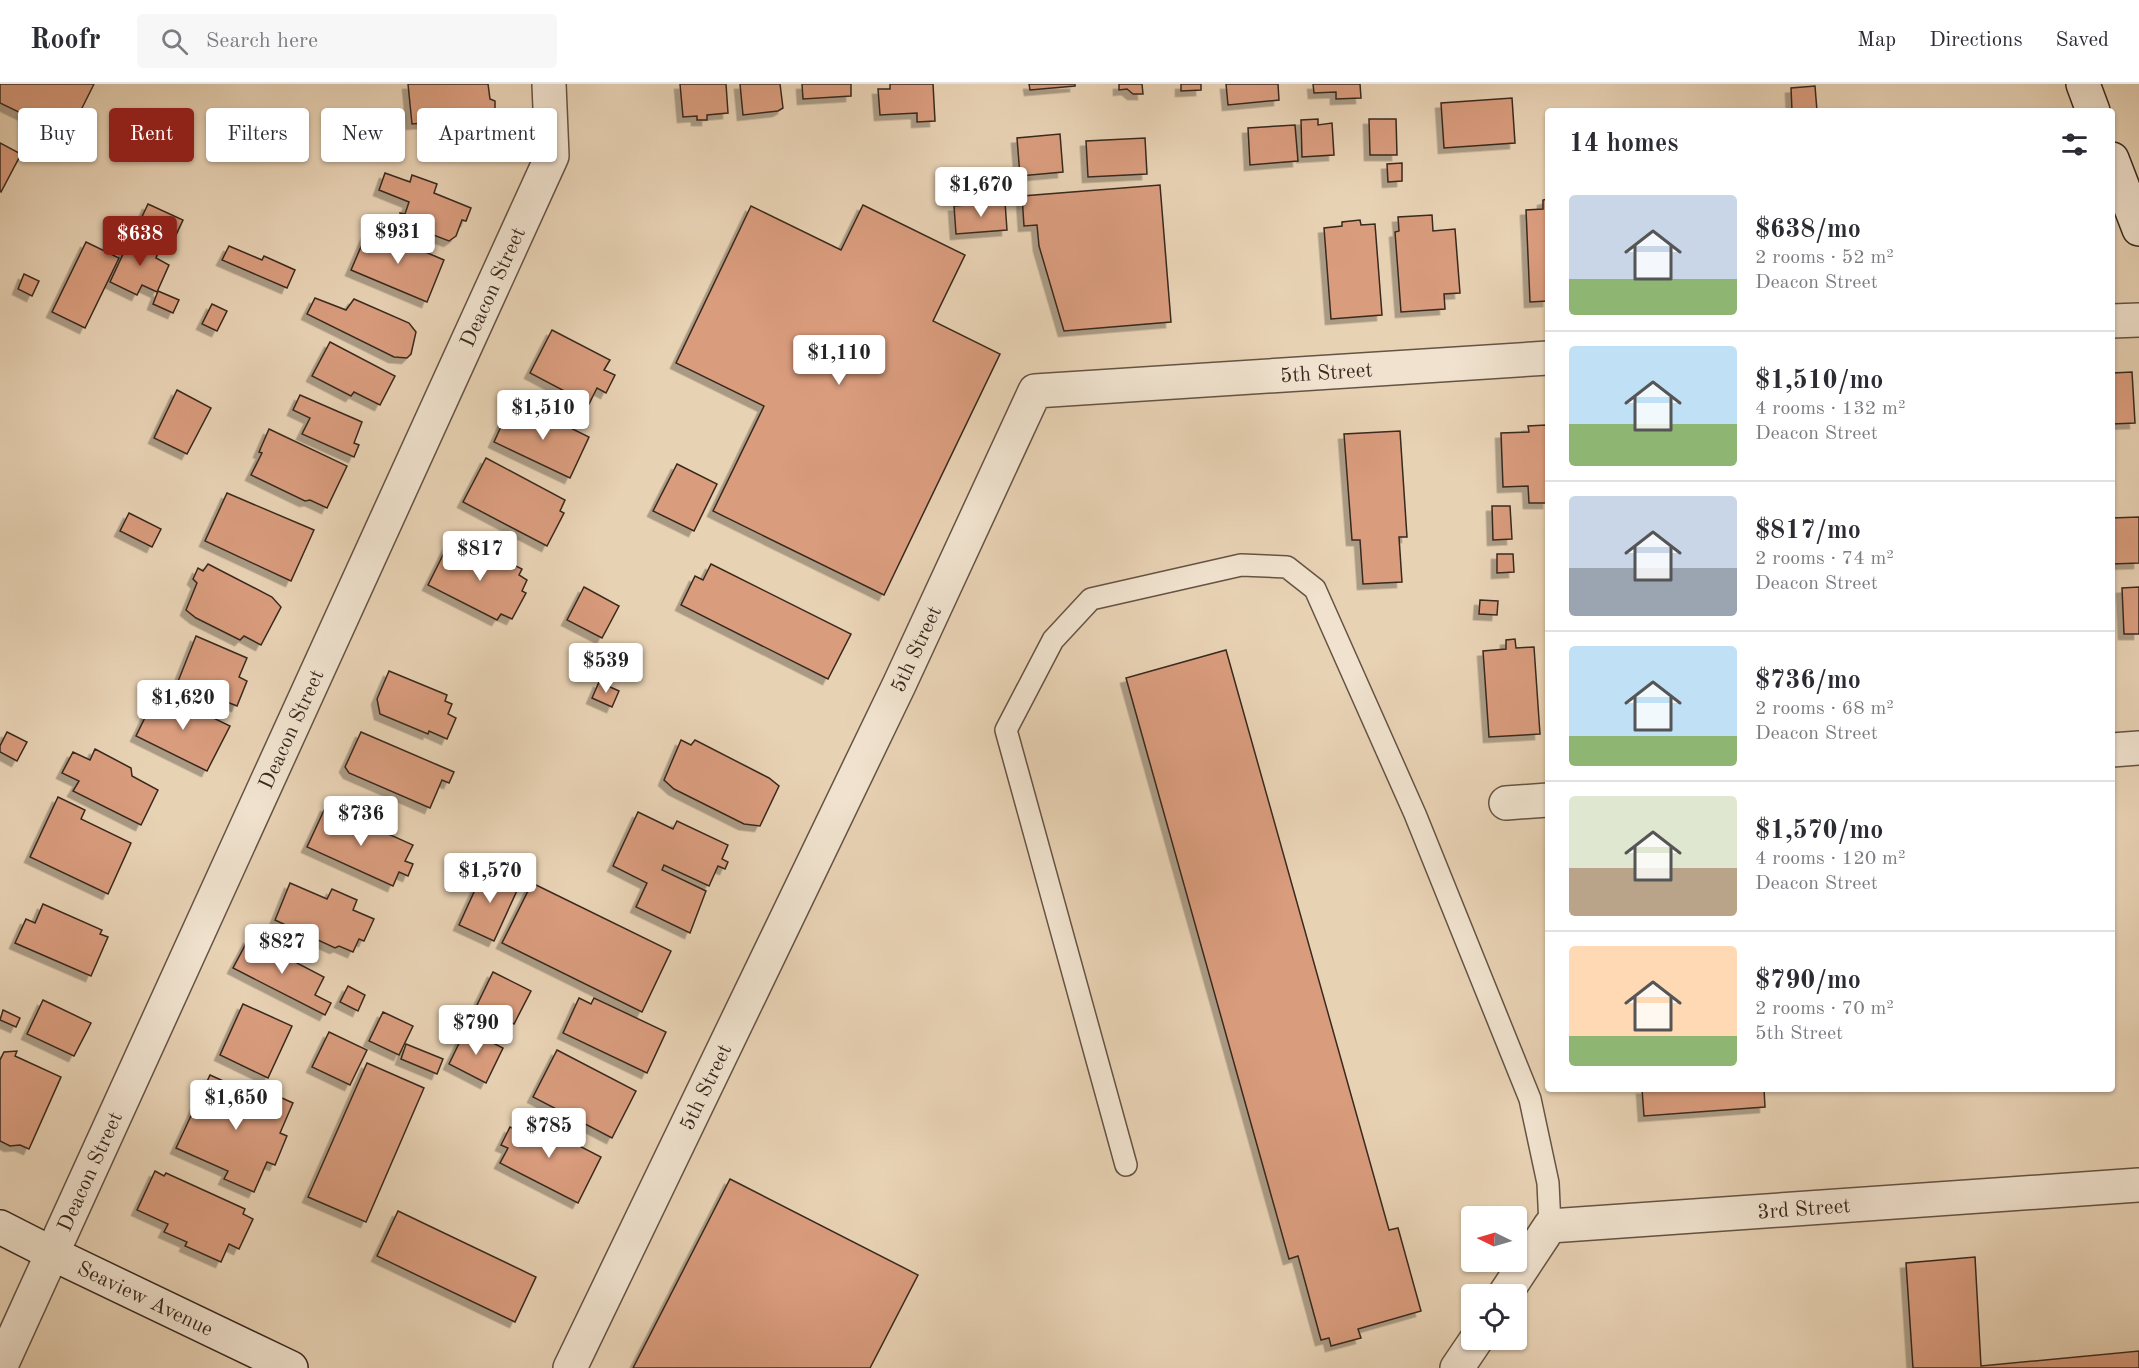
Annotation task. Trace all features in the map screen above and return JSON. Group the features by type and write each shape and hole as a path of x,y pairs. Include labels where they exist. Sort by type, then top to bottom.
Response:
{"street":[{"name":"Deacon Street","path":"0,1368 552,156 549,84"},
{"path":"2083,84 2092,108"},
{"path":"2115,167 2139,228"},
{"path":"2115,321 2139,320"},
{"name":"5th Street","path":"570,1368 899,685 1035,392 1545,358"},
{"path":"2115,750 2139,748"},
{"path":"1506,803 1545,800"},
{"name":"3rd Street","path":"1550,1226 2139,1185"},
{"path":"1512,1284 1550,1226"},
{"name":"Seaview Avenue","path":"0,1227 257,1361 291,1368"},
{"path":"1458,1368 1470,1350"}],"lane":[{"path":"1126,1165 1006,730 1053,640 1090,599 1241,565 1287,567 1315,589 1415,814 1526,1088 1548,1183 1550,1226"}],"building":[{"path":"0,84 94,84 82,108 18,108 18,112 0,103"},
{"path":"408,84 488,84 490,99 495,101 495,108 417,108 417,124 412,124"},
{"path":"680,84 726,84 728,113 707,115 707,120 697,120 697,116 683,117"},
{"path":"740,84 780,84 783,108 778,111 743,115"},
{"path":"802,84 851,84 851,96 803,99"},
{"path":"890,84 933,84 935,121 917,122 917,113 880,115 878,89 890,89"},
{"path":"1029,84 1075,84 1075,86 1030,90"},
{"path":"1119,84 1142,84 1143,94 1133,94 1127,89 1119,90"},
{"path":"1181,84 1201,84 1201,90 1181,91"},
{"path":"1226,84 1278,84 1279,100 1228,105"},
{"path":"1313,84 1360,84 1361,98 1336,99 1336,92 1314,93"},
{"path":"1815,86 1817,108 1792,108 1791,88"},
{"path":"1512,98 1515,143 1444,148 1441,103"},
{"path":"1318,119 1318,125 1332,123 1334,155 1302,157 1301,120"},
{"path":"1369,119 1396,119 1397,155 1370,155"},
{"path":"1295,125 1298,161 1250,165 1248,128"},
{"path":"1060,134 1063,172 1020,176 1017,138"},
{"path":"1145,138 1147,174 1088,177 1086,141"},
{"path":"0,143 18,152 18,160 0,191"},
{"path":"1402,163 1402,181 1388,182 1387,164"},
{"path":"385,173 410,182 412,175 437,184 434,193 471,208 466,221 462,220 456,236 449,241 402,223 400,213 405,214 409,202 379,190"},
{"path":"1160,185 1171,322 1064,331 1039,246 1037,225 1024,226 1022,196"},
{"path":"1543,200 1545,200 1545,301 1530,302 1526,210 1543,209"},
{"path":"1005,202 1007,230 956,234 954,206"},
{"path":"148,204 183,220 175,237 140,221"},
{"path":"863,205 965,255 933,321 1000,354 884,595 713,511 764,406 676,363 751,206 841,250"},
{"path":"1432,215 1433,231 1455,229 1460,293 1444,294 1445,309 1401,312 1395,232 1399,231 1398,217"},
{"path":"1360,220 1361,225 1375,224 1382,315 1331,319 1324,228 1342,226 1342,222"},
{"path":"369,228 444,260 427,302 351,270"},
{"path":"132,235 160,248 156,258 169,265 157,292 142,285 137,295 110,282"},
{"path":"86,242 119,258 85,328 52,312"},
{"path":"229,246 262,260 264,256 295,270 287,288 222,260"},
{"path":"24,274 39,281 32,296 18,289"},
{"path":"158,291 179,300 173,313 153,304"},
{"path":"315,298 346,310 354,299 409,323 416,332 411,354 407,358 394,357 307,314"},
{"path":"212,304 227,311 217,331 202,324"},
{"path":"552,330 610,360 604,370 615,375 606,393 597,388 589,404 530,373"},
{"path":"330,342 395,376 380,405 354,392 351,396 312,376"},
{"path":"2132,372 2135,423 2115,424 2115,373"},
{"path":"177,390 211,408 187,454 154,438"},
{"path":"300,395 362,422 354,443 359,445 354,457 302,434 310,418 293,410"},
{"path":"522,404 589,437 570,478 494,442 504,420 513,424"},
{"path":"1545,425 1545,503 1529,503 1528,486 1503,487 1501,433 1529,432 1528,426"},
{"path":"269,429 347,466 327,508 310,500 305,501 251,475 262,453 259,452"},
{"path":"1400,431 1407,537 1399,537 1402,582 1363,584 1360,540 1352,540 1344,434"},
{"path":"486,458 565,500 560,511 564,513 547,546 463,502"},
{"path":"677,464 717,484 694,531 653,511"},
{"path":"227,493 314,530 291,581 205,541"},
{"path":"1492,506 1510,506 1512,539 1493,540"},
{"path":"129,513 161,529 152,547 120,531"},
{"path":"2139,517 2139,563 2115,564 2115,518"},
{"path":"449,543 477,557 481,548 522,569 519,575 527,580 522,591 526,593 512,619 501,614 497,620 428,585"},
{"path":"1497,554 1513,554 1514,572 1497,573"},
{"path":"208,564 272,597 281,607 261,645 244,636 240,640 196,618 186,610 197,583 193,579 198,568 203,571"},
{"path":"711,564 851,634 828,679 681,605 695,576 703,580"},
{"path":"584,587 619,606 602,638 567,620"},
{"path":"2139,587 2139,634 2124,634 2122,588"},
{"path":"1480,600 1498,601 1497,615 1479,614"},
{"path":"196,636 247,658 239,677 247,681 237,706 227,702 224,709 175,689"},
{"path":"1515,639 1516,648 1534,647 1540,734 1489,737 1483,651 1506,649 1506,640"},
{"path":"1226,650 1389,1230 1398,1228 1421,1311 1358,1329 1361,1338 1331,1346 1329,1338 1321,1340 1298,1256 1289,1259 1126,678"},
{"path":"389,671 447,695 445,701 452,704 448,714 456,718 447,739 429,731 428,734 380,714 377,699"},
{"path":"599,682 619,691 612,707 592,698"},
{"path":"158,691 230,726 207,771 136,736"},
{"path":"7,732 27,742 17,761 0,752 0,746"},
{"path":"361,732 454,772 449,783 442,780 430,808 349,773 345,767"},
{"path":"681,740 691,745 695,740 769,778 779,786 760,826 744,824 674,789 664,780"},
{"path":"95,749 131,768 132,776 158,790 141,825 73,791 79,781 62,773 73,752 90,760"},
{"path":"58,797 85,810 81,819 131,843 108,894 30,857"},
{"path":"326,806 413,845 405,861 413,864 408,876 399,872 393,886 307,847"},
{"path":"638,812 673,829 677,821 728,845 722,859 728,862 725,869 718,866 709,886 664,865 662,870 706,891 690,933 636,907 647,883 613,866"},
{"path":"485,868 520,884 494,941 459,925"},
{"path":"290,883 327,899 332,889 357,900 353,910 374,919 364,941 359,939 353,952 339,946 335,948 275,920"},
{"path":"532,883 671,951 642,1012 502,943"},
{"path":"43,904 102,930 100,934 108,937 91,976 15,943 26,919 35,923"},
{"path":"249,938 324,977 315,995 331,1003 325,1015 233,968"},
{"path":"493,972 531,991 514,1024 477,1005"},
{"path":"348,986 365,995 358,1011 340,1002"},
{"path":"579,998 591,1004 594,998 666,1032 647,1073 563,1033"},
{"path":"43,1000 91,1023 74,1056 27,1034"},
{"path":"243,1004 292,1026 268,1078 220,1055"},
{"path":"3,1010 20,1018 16,1027 0,1020"},
{"path":"383,1012 413,1026 399,1055 369,1041"},
{"path":"466,1029 503,1048 486,1083 449,1064"},
{"path":"329,1032 367,1050 350,1085 312,1067"},
{"path":"406,1044 443,1059 437,1074 401,1059"},
{"path":"557,1050 636,1091 612,1138 533,1097"},
{"path":"17,1051 15,1056 61,1077 29,1149 20,1145 10,1146 0,1141 0,1060 4,1052"},
{"path":"367,1063 424,1088 366,1222 308,1197"},
{"path":"210,1075 261,1098 264,1090 293,1103 280,1133 287,1136 275,1165 267,1162 254,1192 224,1179 228,1171 176,1148"},
{"path":"1642,1092 1764,1092 1765,1107 1644,1116"},
{"path":"523,1117 601,1157 578,1203 500,1163 508,1148 501,1145 510,1127 516,1130"},
{"path":"155,1171 164,1176 166,1173 245,1209 243,1214 253,1219 239,1249 229,1244 221,1262 185,1246 187,1242 164,1232 168,1224 137,1210"},
{"path":"730,1179 918,1275 870,1368 633,1368"},
{"path":"398,1211 536,1277 515,1322 377,1256"},
{"path":"1975,1257 1981,1366 2139,1351 2139,1368 1913,1368 1906,1263"}]}
